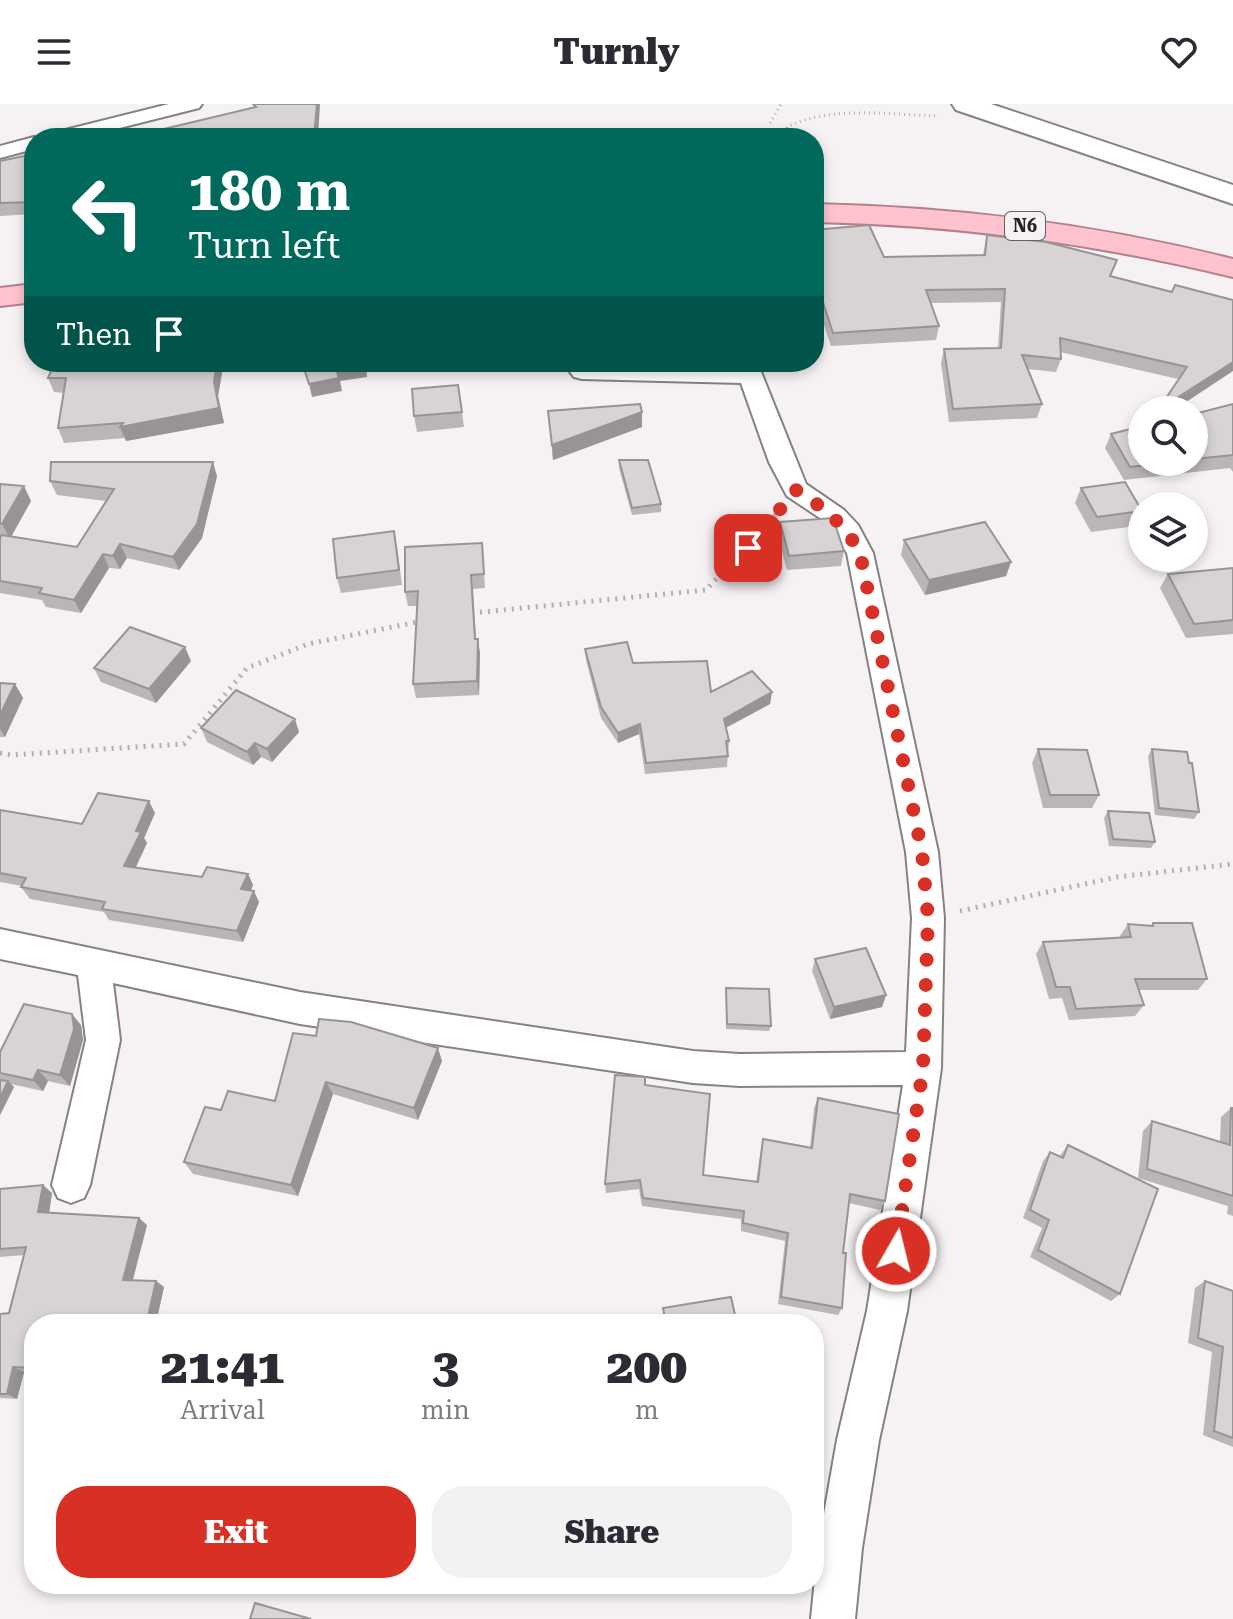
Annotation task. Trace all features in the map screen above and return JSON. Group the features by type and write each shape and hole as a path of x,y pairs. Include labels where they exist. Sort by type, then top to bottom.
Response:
{"highway":[{"name":"N6","path":"824,213 921,215 1010,223 1093,235 1233,268"},
{"path":"0,297 24,294"}],"main road":[{"path":"977,108 1233,195"}],"street":[{"path":"92,128 120,104"},
{"path":"98,128 192,104"},
{"path":"0,152 24,146"},
{"path":"749,372 782,462 796,490 835,516 849,532 860,553 920,839 928,918 923,1068 887,1311 855,1455 833,1619"},
{"path":"0,944 300,1008 693,1067 740,1070 923,1068"},
{"path":"71,1185 103,1040 93,964"}],"path":[{"path":"770,123 781,104"},
{"path":"787,128 797,120 840,115 962,116 977,108"},
{"path":"472,613 706,590 748,548 796,490"},
{"path":"0,753 11,755 184,744 247,668 308,644 426,620"},
{"path":"928,918 1117,877 1233,864"}],"building":[{"path":"253,104 317,104 315,128 168,128 256,107"},
{"path":"24,156 24,202 0,203 0,161"},
{"path":"869,225 884,257 985,255 987,235 1046,242 1117,260 1110,276 1172,292 1175,285 1233,300 1233,362 1180,396 1167,396 1187,367 1060,338 1061,359 1022,355 1042,404 953,409 944,349 1001,348 1005,289 926,290 939,326 833,333 824,305 824,229"},
{"path":"51,372 216,372 214,382 219,408 120,427 123,423 58,428 66,378 48,378"},
{"path":"305,372 337,372 339,378 309,384"},
{"path":"458,385 462,412 414,416 412,389"},
{"path":"640,404 642,412 552,445 548,411"},
{"path":"1233,404 1233,455 1208,458 1208,410"},
{"path":"1128,430 1128,464 1111,434"},
{"path":"619,460 648,460 661,504 632,508"},
{"path":"51,462 213,462 197,524 173,557 120,544 113,556 103,554 74,600 39,593 42,588 0,581 2,535 77,547 114,489 50,481"},
{"path":"1125,482 1131,492 1128,492 1128,513 1097,517 1081,488"},
{"path":"0,484 24,486 2,524 0,524"},
{"path":"833,518 844,551 789,556 780,522"},
{"path":"985,522 1011,562 929,580 904,540"},
{"path":"394,531 399,570 337,578 333,539"},
{"path":"482,543 484,574 471,575 475,639 478,639 477,681 413,684 418,591 405,592 405,547"},
{"path":"1233,568 1233,620 1194,624 1168,574"},
{"path":"130,627 185,647 149,689 94,668"},
{"path":"627,642 633,663 707,661 711,692 752,671 772,692 724,719 729,741 726,741 728,756 646,763 640,724 618,733 601,707 585,649"},
{"path":"0,683 15,684 0,715"},
{"path":"236,690 295,719 267,749 255,743 247,752 201,728"},
{"path":"1038,749 1087,750 1099,795 1050,795"},
{"path":"1152,749 1187,752 1189,763 1192,763 1199,812 1159,808"},
{"path":"98,793 149,801 136,831 141,832 124,866 202,877 207,867 248,874 241,889 254,891 237,931 102,909 105,902 21,887 26,878 0,873 0,810 82,824"},
{"path":"1108,811 1149,813 1155,842 1113,839"},
{"path":"1153,923 1192,923 1207,979 1135,979 1144,1005 1076,1009 1070,987 1056,987 1043,942 1131,937 1128,924 1153,926"},
{"path":"866,948 886,995 834,1007 815,959"},
{"path":"726,988 769,989 771,1026 727,1024"},
{"path":"24,1004 72,1014 74,1029 60,1075 38,1070 33,1080 0,1073 0,1052"},
{"path":"319,1019 351,1022 438,1048 414,1108 326,1082 291,1185 184,1162 205,1107 221,1110 228,1091 275,1101 293,1033 316,1036"},
{"path":"615,1075 645,1077 645,1085 710,1094 703,1175 758,1182 763,1139 812,1148 818,1098 899,1114 885,1201 850,1194 843,1253 846,1253 842,1308 781,1297 788,1233 743,1223 744,1211 643,1198 640,1180 605,1184"},
{"path":"0,1080 8,1081 0,1098"},
{"path":"1231,1108 1233,1196 1147,1169 1152,1121 1230,1145"},
{"path":"1068,1145 1158,1189 1120,1294 1038,1250 1049,1220 1030,1210 1050,1152 1063,1158"},
{"path":"43,1185 38,1212 139,1218 123,1280 156,1281 149,1314 24,1314 24,1368 13,1367 7,1394 0,1394 0,1314 9,1313 26,1247 0,1249 0,1189"},
{"path":"1205,1281 1233,1291 1233,1438 1214,1431 1223,1347 1198,1338"},
{"path":"731,1297 735,1314 664,1314 663,1308"},
{"path":"255,1603 311,1619 250,1619"}],"route":[{"path":"748,548 796,490 835,516 849,532 860,553 899,734 922,852 928,918 923,1068 896,1251"}]}
